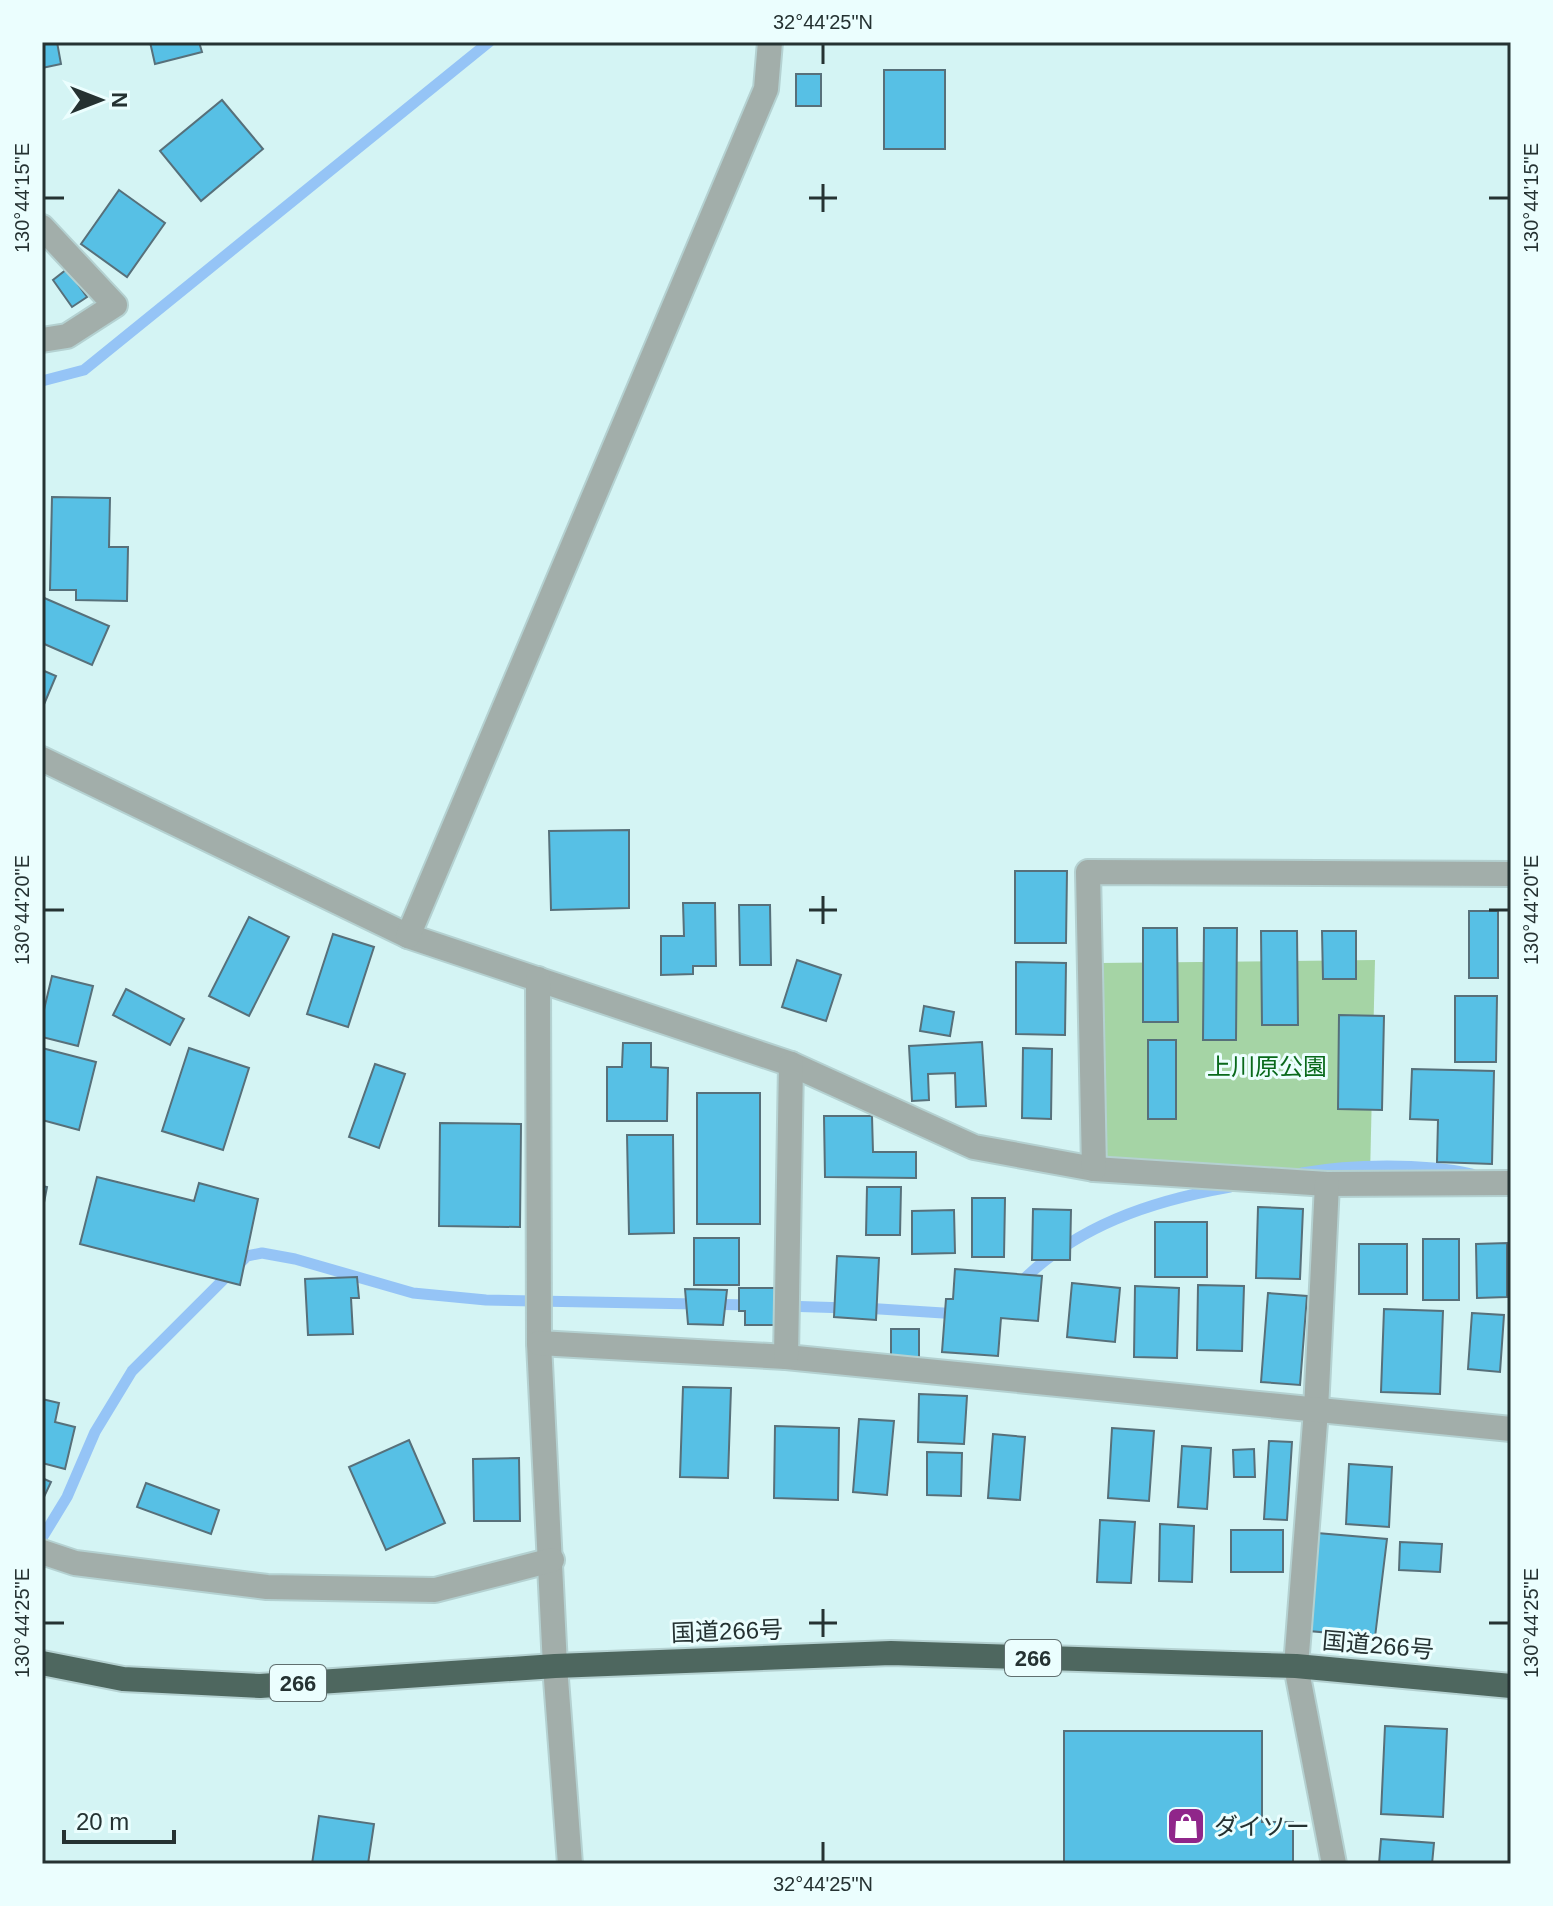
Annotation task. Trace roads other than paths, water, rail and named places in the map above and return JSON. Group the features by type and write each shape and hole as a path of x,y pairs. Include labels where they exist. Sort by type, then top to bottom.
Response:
{"highway":[{"name":"国道266号","path":"42,1663 123,1679 260,1686 555,1666 891,1653 1296,1666 1511,1686"}],"street":[{"path":"408,936 766,89 770,42"},
{"path":"42,227 115,305 67,336 42,340"},
{"path":"42,759 408,936 791,1064 974,1147 1094,1169 1327,1184 1511,1183"},
{"path":"1094,1169 1088,872 1511,874"},
{"path":"538,979 539,1343 555,1666 570,1864"},
{"path":"786,1357 791,1064"},
{"path":"1327,1184 1316,1410 1296,1666 1334,1864"},
{"path":"539,1343 786,1357 1511,1429"},
{"path":"42,1552 75,1563 267,1587 435,1590 552,1560"}],"waterway":[{"path":"42,381 84,370 489,42"},
{"path":"1302,1173 1387,1166 1472,1174"},
{"path":"1018,1285 1064,1247 1116,1219 1172,1200 1230,1187"},
{"path":"42,1538 67,1497 95,1432 132,1371 247,1256 262,1253 295,1259 413,1293 486,1300 751,1305"},
{"path":"784,1306 847,1308"},
{"path":"864,1308 959,1314"}],"place":[{"name":"ダイソー","path":"1186,1826"}],"park label":[{"name":"上川原公園","path":"1267,1066"}]}
